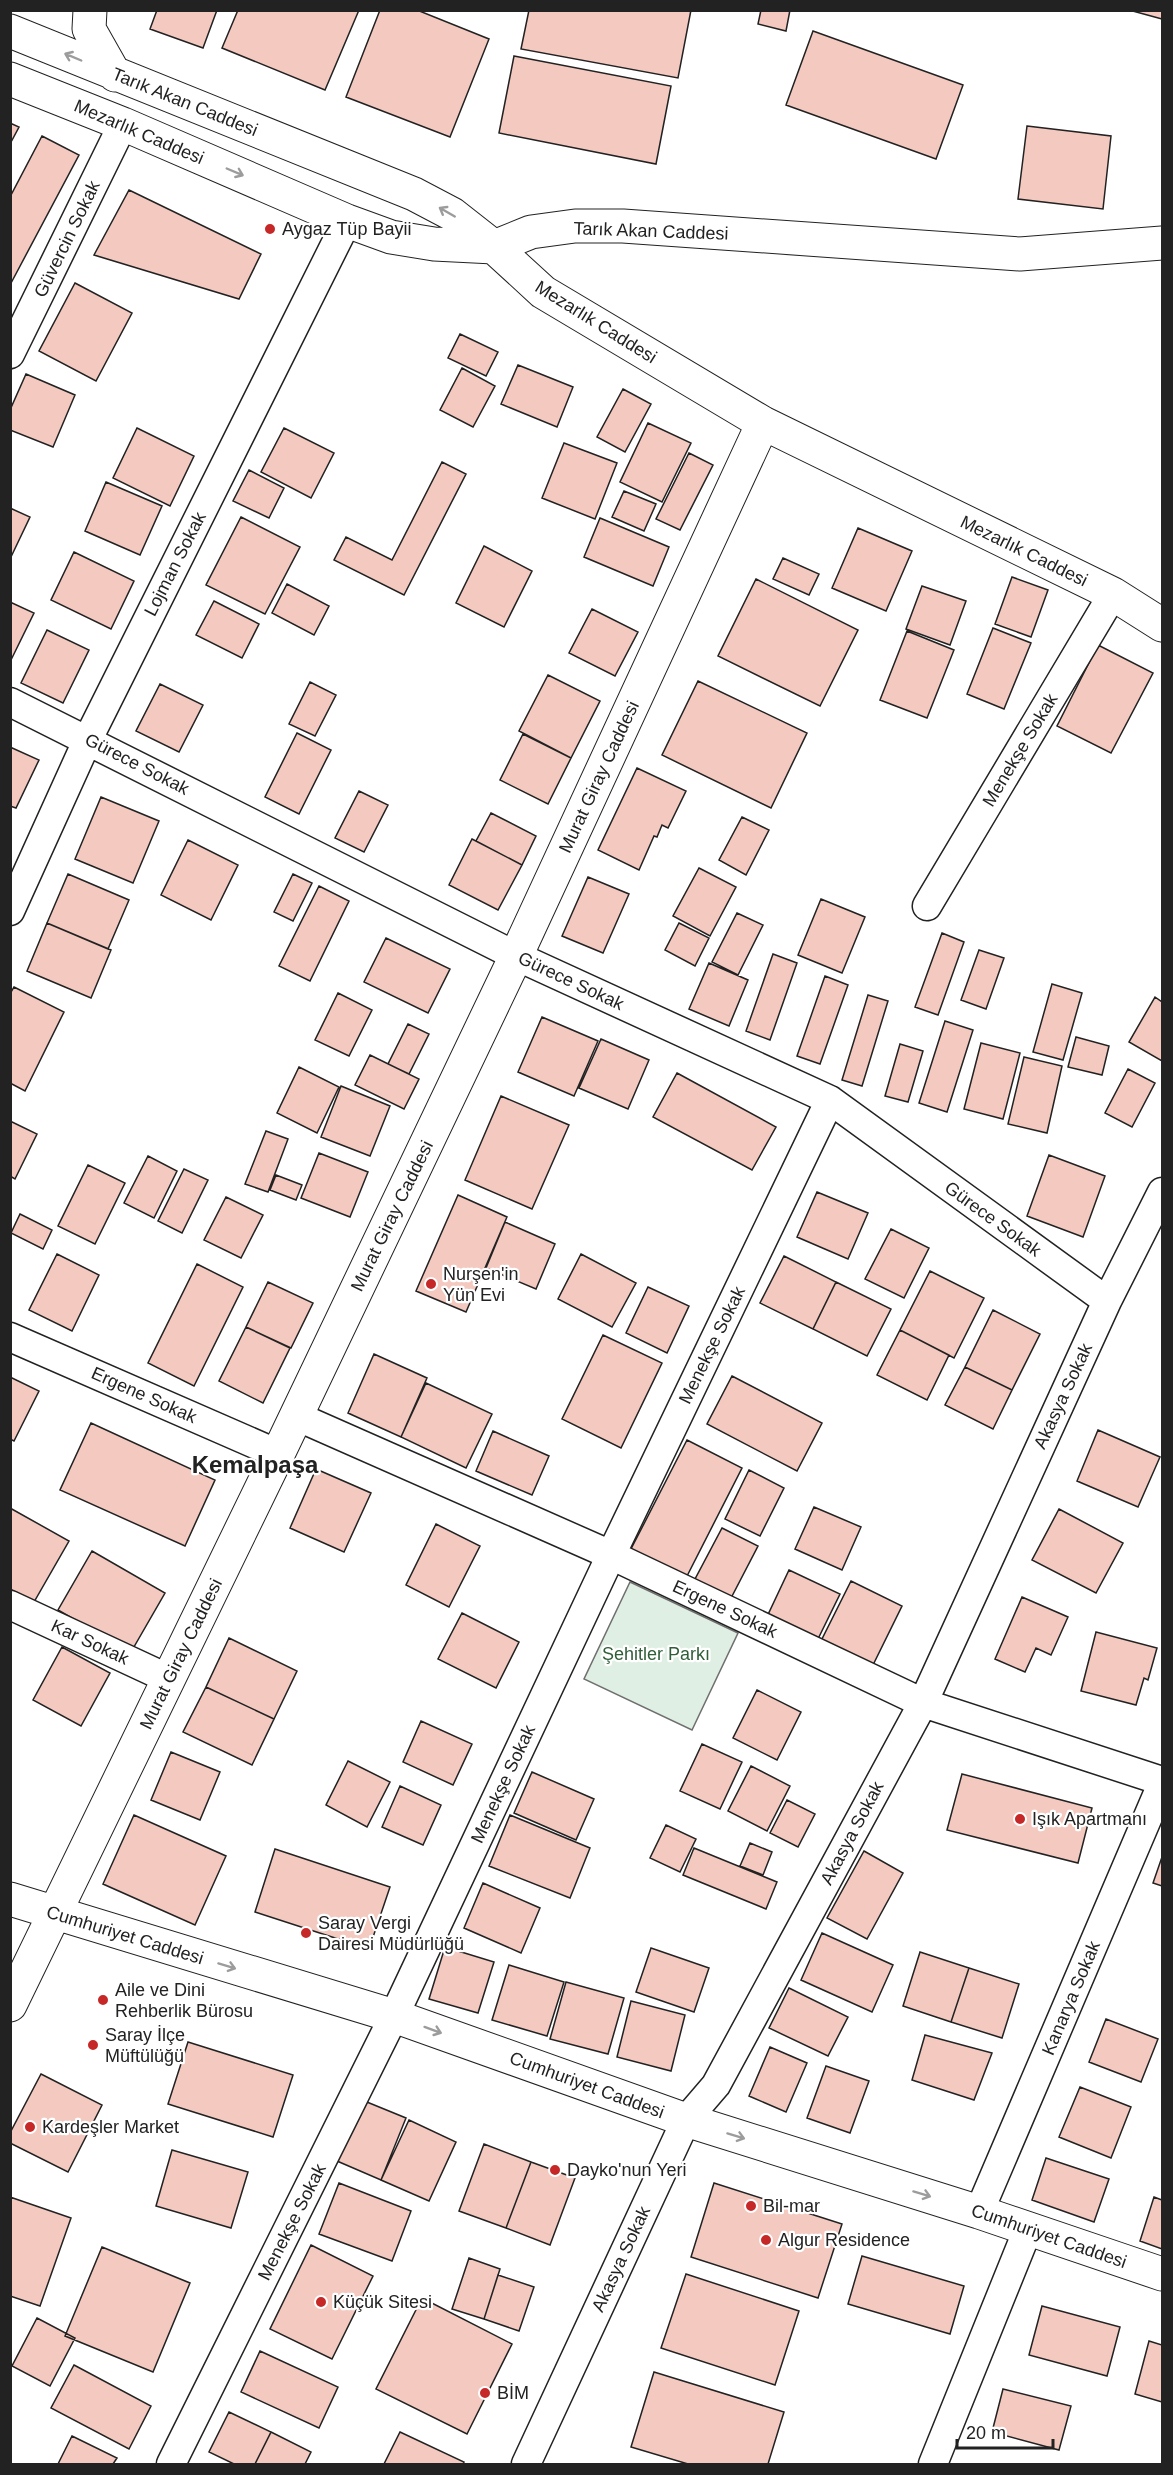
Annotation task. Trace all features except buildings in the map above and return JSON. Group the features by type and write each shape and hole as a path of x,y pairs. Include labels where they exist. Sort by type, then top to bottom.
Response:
{"main road":[{"path":"90,10 89,29 115,75"},
{"name":"Tarık Akan Caddesi","path":"10,31 414,194 452,214 494,247 531,232 575,226 623,226 1020,254 1162,243"},
{"name":"Mezarlık Caddesi","path":"10,79 123,124 347,221 390,237 434,244 494,247 543,292 763,423 1113,594 1162,625"},
{"name":"Murat Giray Caddesi","path":"10,2004 278,1454 516,956 763,423"},
{"name":"Cumhuriyet Caddesi","path":"10,1899 394,2016 686,2120 979,2212 1162,2274"}],"street":[{"name":"Güvercin Sokak","path":"10,354 123,124"},
{"name":"Lojman Sokak","path":"10,911 88,740 347,221"},
{"name":"Menekşe Sokak","path":"927,906 1113,594"},
{"name":"Gürece Sokak","path":"10,702 516,956 830,1100 1107,1301"},
{"name":"Menekşe Sokak","path":"171,2464 394,2016 611,1555 830,1100"},
{"name":"Akasya Sokak","path":"526,2464 686,2120 716,2085 923,1702 1107,1301 1155,1226 1162,1192"},
{"name":"Ergene Sokak","path":"10,1336 278,1454"},
{"name":"Ergene Sokak","path":"296,1416 611,1555 923,1702 1162,1783"},
{"name":"Kar Sokak","path":"10,1605 169,1679"},
{"name":"Kanarya Sokak","path":"979,2212 1162,1783"},
{"path":"933,2464 1028,2229"}],"green space":[{"name":"Şehitler Parkı","path":"630,1582 738,1633 692,1730 584,1679"}],"place":[{"name":"Aygaz Tüp Bayii","path":"270,229"},
{"name":"Nurşen'in Yün Evi","path":"431,1284"},
{"name":"Işık Apartmanı","path":"1020,1819"},
{"name":"Saray Vergi Dairesi Müdürlüğü","path":"306,1933"},
{"name":"Aile ve Dini Rehberlik Bürosu","path":"103,2000"},
{"name":"Saray İlçe Müftülüğü","path":"93,2045"},
{"name":"Kardeşler Market","path":"30,2127"},
{"name":"Dayko'nun Yeri","path":"555,2170"},
{"name":"Bil-mar","path":"751,2206"},
{"name":"Algur Residence","path":"766,2240"},
{"name":"Küçük Sitesi","path":"321,2302"},
{"name":"BİM","path":"485,2393"}],"district":[{"name":"Kemalpaşa","path":"255,1465"}]}
